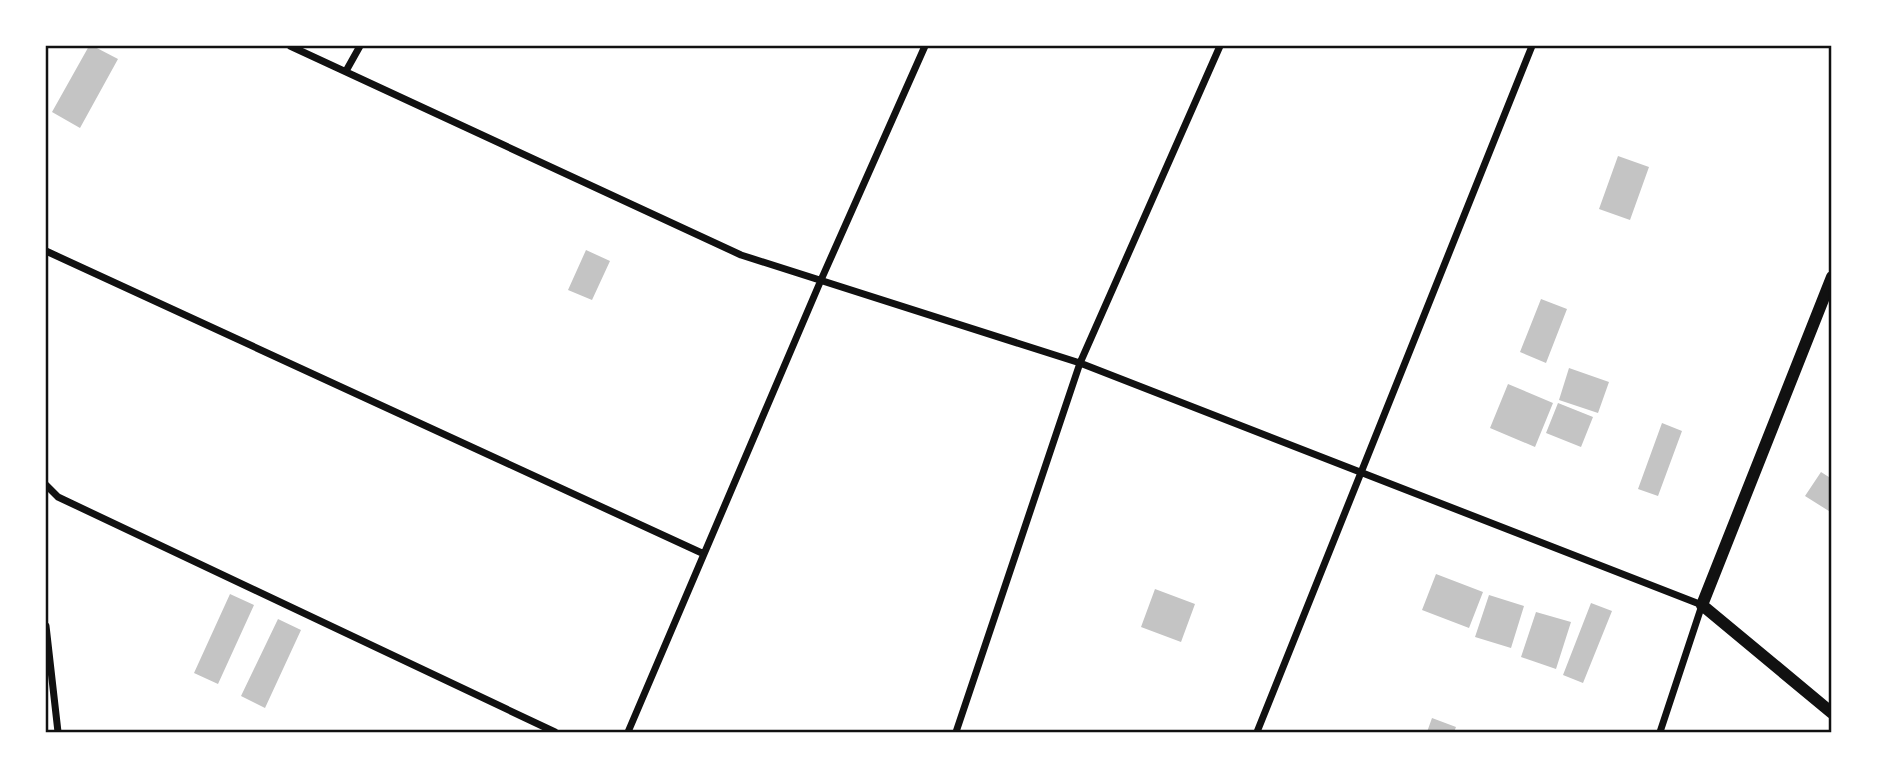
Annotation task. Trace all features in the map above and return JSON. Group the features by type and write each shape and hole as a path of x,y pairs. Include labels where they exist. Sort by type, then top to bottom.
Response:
{"street":[{"path":"290,46 741,255 1080,363 1702,605 1832,713"},
{"path":"346,71 360,46"},
{"path":"628,733 821,281 925,46"},
{"path":"956,733 1080,363 1220,46"},
{"path":"1257,733 1532,46"},
{"path":"46,251 704,554"},
{"path":"1660,733 1702,605 1829,292 1832,277"},
{"path":"46,485 58,497 555,733"},
{"path":"46,626 58,733"}],"building":[{"path":"89,46 118,59 80,128 52,112"},
{"path":"1618,156 1649,167 1630,220 1599,209"},
{"path":"586,250 610,261 592,300 568,290"},
{"path":"1541,299 1567,309 1546,363 1520,352"},
{"path":"1569,368 1609,382 1598,413 1559,400"},
{"path":"1508,384 1553,403 1535,447 1490,428"},
{"path":"1558,403 1593,417 1581,447 1546,433"},
{"path":"1662,423 1682,431 1658,496 1638,489"},
{"path":"1821,472 1832,479 1832,513 1805,496"},
{"path":"1436,574 1483,592 1469,628 1422,610"},
{"path":"1155,589 1195,604 1181,642 1141,627"},
{"path":"230,594 254,605 218,684 194,673"},
{"path":"1489,595 1524,606 1511,648 1475,637"},
{"path":"1591,603 1612,611 1583,683 1563,675"},
{"path":"1536,612 1571,622 1556,669 1521,657"},
{"path":"278,619 301,630 265,708 241,696"},
{"path":"1432,718 1456,727 1454,732 1427,732"}]}
